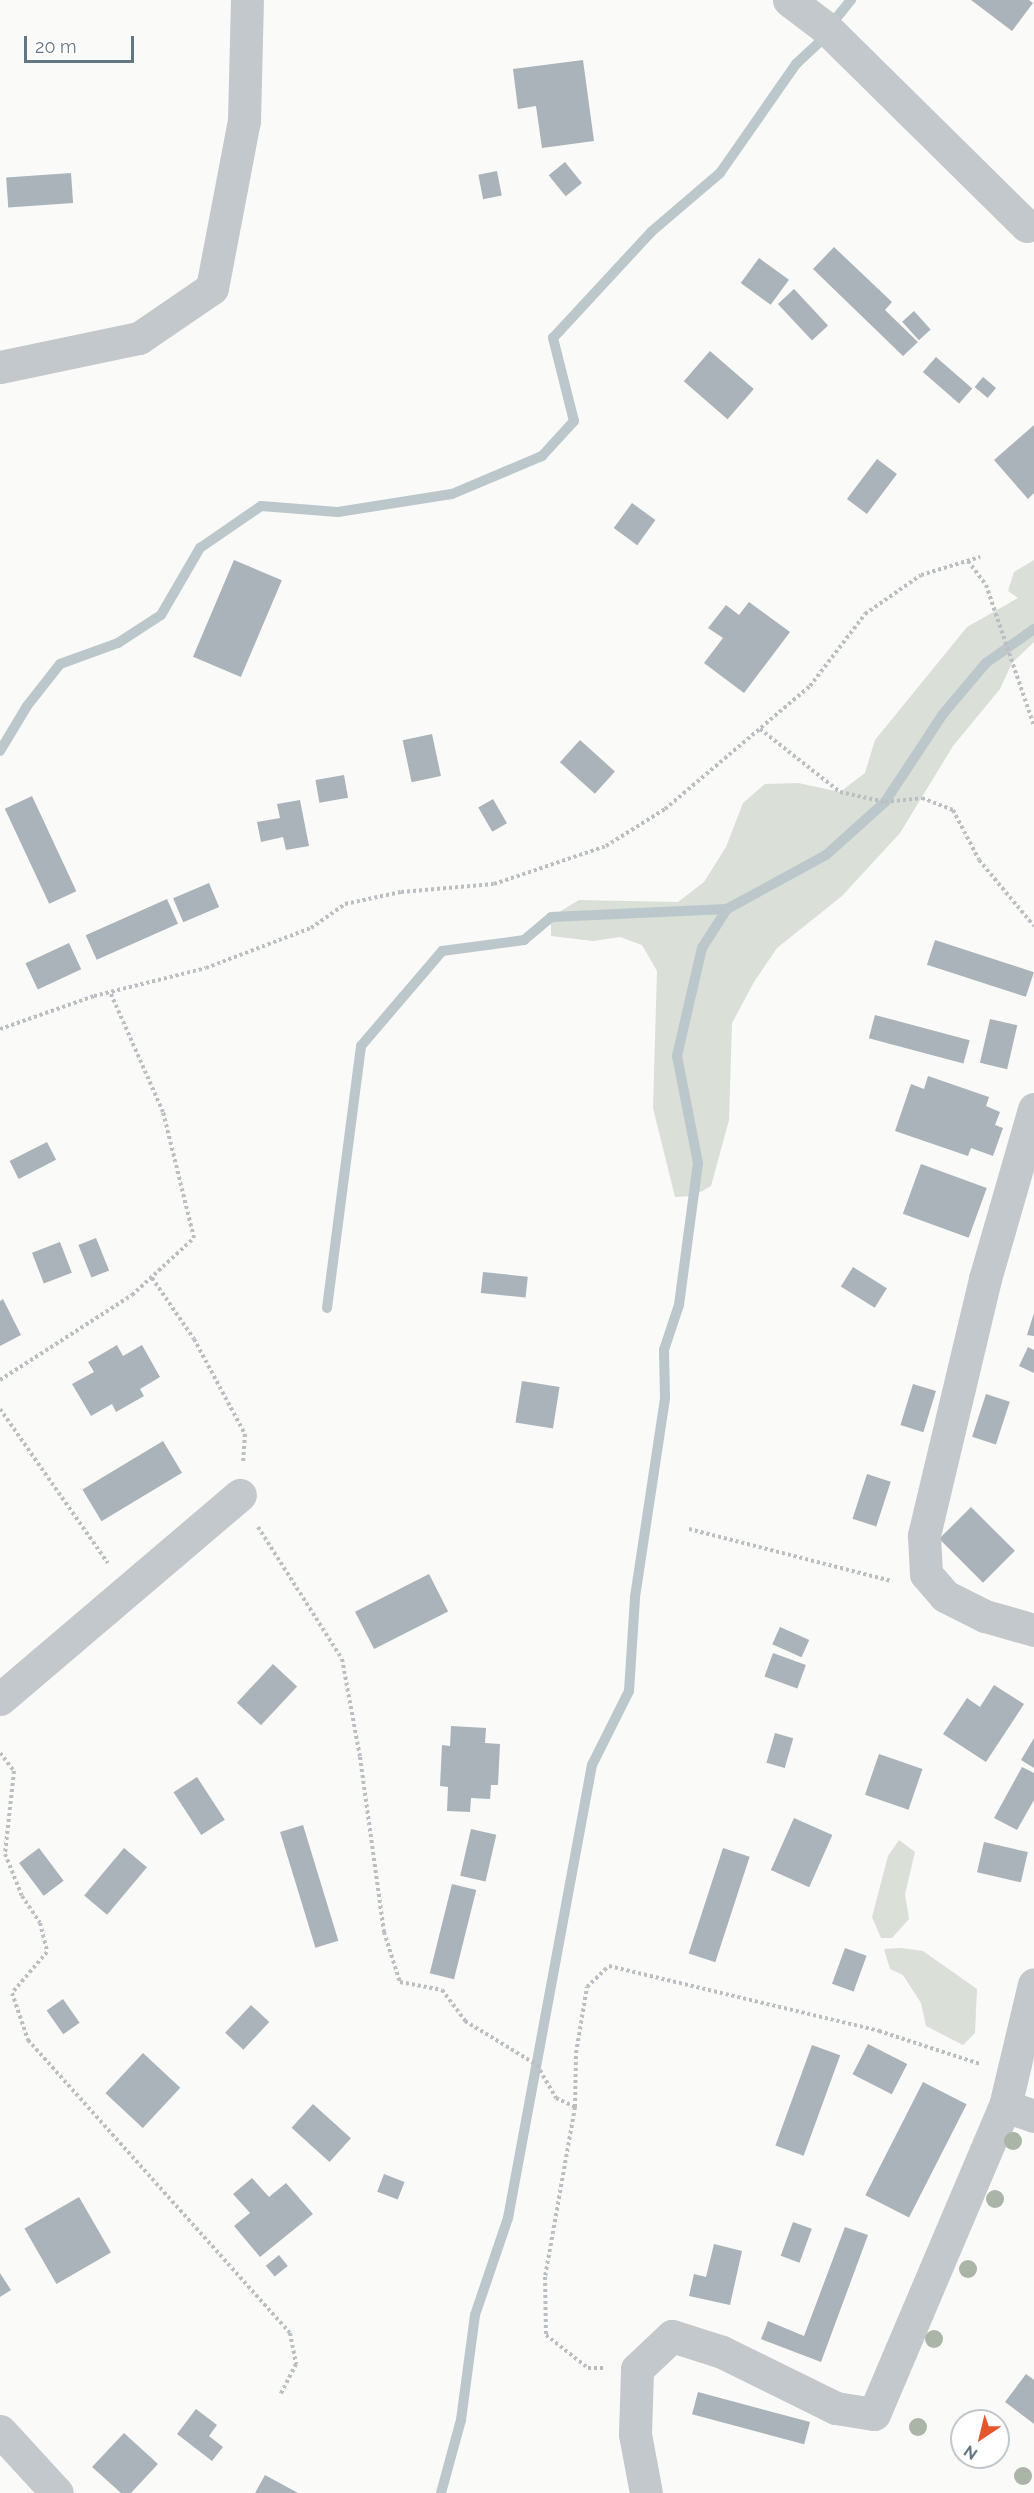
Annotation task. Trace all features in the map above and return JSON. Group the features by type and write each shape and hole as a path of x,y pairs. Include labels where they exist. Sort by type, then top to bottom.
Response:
{"street":[{"path":"0,367 139,338 212,288 244,121 248,0"},
{"path":"789,0 826,28 1027,226"},
{"path":"1034,1109 1024,1131 962,1391 933,1488 924,1536 926,1574 945,1596 985,1616 1034,1630"},
{"path":"0,1699 240,1496"},
{"path":"646,2493 635,2434 637,2369 672,2336 722,2352 836,2408 873,2414 1019,2111 1012,2075 1034,1984"},
{"path":"0,2431 57,2493"}],"path":[{"path":"0,1029 110,992 206,968 311,928 345,904 401,892 494,884 606,846 665,809 810,686 865,614 921,575 980,558"},
{"path":"968,561 986,585 1034,726"},
{"path":"760,729 840,792 885,802 922,798 953,810 979,860 1034,926"},
{"path":"0,1380 152,1278 194,1238 163,1112 110,992"},
{"path":"152,1278 194,1339 245,1434 240,1496 342,1659 360,1757 384,1932 400,1982 442,1990 465,2021 537,2065 556,2098 575,2107"},
{"path":"0,1408 68,1512 129,1590"},
{"path":"689,1529 894,1582 926,1574"},
{"path":"0,1753 14,1772 5,1854 22,1896 40,1923 47,1952 12,1993 28,2040 290,2333 296,2364 280,2395"},
{"path":"637,2369 588,2368 546,2335 545,2277 575,2107 576,2053 587,1987 609,1966 879,2031 1012,2075"}],"shaded area":[{"path":"1034,560 1034,642 1012,663 1000,689 953,746 900,833 842,896 777,948 754,982 732,1023 729,1120 711,1186 693,1196 675,1197 653,1108 657,971 642,945 620,937 593,941 551,936 551,917 579,900 678,902 704,882 726,847 743,803 765,784 798,783 840,792 865,773 875,740 967,627 1018,598 1008,591 1014,572"},
{"path":"899,1840 915,1852 905,1894 909,1919 892,1938 881,1938 872,1917 888,1856"},
{"path":"901,1948 923,1951 977,1989 975,2033 963,2045 926,2026 921,2003 903,1975 890,1969 884,1949"}],"building":[{"path":"971,0 1029,0 1033,3 1012,31"},
{"path":"583,60 594,141 542,148 536,106 518,109 513,69"},
{"path":"565,162 582,183 566,196 549,175"},
{"path":"497,171 502,196 483,199 478,175"},
{"path":"71,173 73,203 8,207 6,178"},
{"path":"834,247 892,302 885,310 918,342 903,356 813,269"},
{"path":"759,258 789,280 771,305 741,283"},
{"path":"794,289 828,326 812,341 778,304"},
{"path":"914,311 931,330 919,340 902,322"},
{"path":"710,351 754,389 728,419 684,381"},
{"path":"936,357 972,388 959,404 923,372"},
{"path":"983,377 996,388 988,398 975,387"},
{"path":"1034,425 1034,493 1028,499 994,460"},
{"path":"877,459 897,474 867,514 847,499"},
{"path":"632,503 655,520 637,545 614,528"},
{"path":"234,560 282,580 241,677 193,657"},
{"path":"749,602 790,632 744,693 704,663 723,638 708,628 726,605 739,615"},
{"path":"432,734 441,776 412,782 403,740"},
{"path":"580,740 615,771 595,794 560,762"},
{"path":"344,775 348,798 319,803 315,780"},
{"path":"32,796 76,891 49,904 5,809"},
{"path":"493,799 507,823 492,832 478,808"},
{"path":"300,800 309,846 286,850 283,837 261,842 257,822 280,818 277,804"},
{"path":"209,883 219,907 183,922 173,898"},
{"path":"167,899 178,924 97,960 86,935"},
{"path":"935,940 1034,972 1026,997 927,965"},
{"path":"69,943 81,969 38,990 25,963"},
{"path":"875,1015 970,1040 963,1064 869,1038"},
{"path":"990,1019 1017,1025 1007,1069 980,1063"},
{"path":"928,1076 989,1097 986,1106 1000,1112 995,1125 1003,1128 993,1156 971,1148 968,1156 895,1131 911,1084 924,1089"},
{"path":"47,1142 56,1160 19,1179 10,1161"},
{"path":"921,1164 987,1188 969,1238 903,1214"},
{"path":"96,1238 109,1270 91,1278 78,1245"},
{"path":"60,1242 72,1273 44,1284 32,1253"},
{"path":"853,1267 887,1288 875,1308 841,1287"},
{"path":"483,1272 528,1277 526,1298 481,1293"},
{"path":"3,1299 21,1335 0,1346 0,1301"},
{"path":"1034,1313 1034,1336 1027,1335"},
{"path":"117,1345 123,1356 142,1345 160,1377 140,1389 144,1396 116,1412 112,1404 91,1416 72,1384 94,1372 88,1362"},
{"path":"1028,1347 1034,1350 1034,1373 1019,1366"},
{"path":"522,1381 560,1387 553,1428 515,1422"},
{"path":"913,1384 936,1391 923,1432 900,1425"},
{"path":"986,1394 1010,1402 996,1445 972,1437"},
{"path":"163,1441 182,1473 101,1521 82,1489"},
{"path":"867,1474 891,1482 876,1526 852,1519"},
{"path":"971,1507 1015,1551 983,1583 939,1539"},
{"path":"429,1574 448,1611 374,1649 355,1612"},
{"path":"780,1627 809,1640 802,1657 772,1644"},
{"path":"773,1653 806,1665 797,1688 764,1676"},
{"path":"273,1664 297,1687 261,1725 237,1703"},
{"path":"994,1685 1024,1704 986,1762 943,1734 967,1698 980,1707"},
{"path":"451,1726 486,1728 485,1743 500,1744 498,1785 491,1785 490,1799 471,1798 470,1812 447,1811 448,1787 440,1786 442,1745 450,1746"},
{"path":"775,1733 793,1738 785,1768 766,1763"},
{"path":"1034,1738 1034,1768 1021,1760"},
{"path":"879,1754 922,1769 908,1810 865,1795"},
{"path":"1022,1767 1034,1773 1034,1800 1017,1830 994,1818"},
{"path":"197,1777 225,1820 201,1835 174,1792"},
{"path":"794,1818 832,1835 809,1887 771,1870"},
{"path":"303,1825 338,1941 315,1948 280,1832"},
{"path":"471,1829 496,1835 486,1882 460,1876"},
{"path":"984,1842 1028,1852 1021,1882 977,1872"},
{"path":"39,1848 64,1881 44,1896 19,1863"},
{"path":"124,1848 147,1867 107,1915 84,1895"},
{"path":"723,1848 750,1857 715,1962 689,1954"},
{"path":"452,1884 476,1890 454,1979 430,1973"},
{"path":"845,1948 867,1956 854,1992 832,1984"},
{"path":"63,1999 80,2023 63,2034 47,2010"},
{"path":"251,2005 269,2022 243,2050 225,2033"},
{"path":"868,2044 907,2064 892,2094 853,2074"},
{"path":"812,2045 840,2055 804,2156 775,2146"},
{"path":"143,2053 180,2088 143,2128 105,2093"},
{"path":"923,2082 967,2104 909,2217 865,2195"},
{"path":"313,2104 351,2138 329,2162 292,2128"},
{"path":"384,2174 405,2182 398,2200 377,2192"},
{"path":"252,2178 269,2197 286,2183 313,2214 260,2257 234,2226 250,2213 233,2194"},
{"path":"79,2197 111,2252 56,2284 24,2228"},
{"path":"793,2222 812,2229 799,2263 781,2256"},
{"path":"845,2227 868,2235 821,2362 761,2339 768,2321 804,2336"},
{"path":"714,2244 742,2251 730,2305 689,2296 694,2274 706,2277"},
{"path":"279,2255 288,2266 275,2277 266,2266"},
{"path":"0,2273 11,2290 0,2297"},
{"path":"1026,2374 1034,2380 1034,2424 1005,2402"},
{"path":"698,2392 810,2422 804,2444 692,2414"},
{"path":"196,2409 217,2425 209,2436 223,2447 212,2461 177,2434"},
{"path":"124,2433 158,2464 131,2493 121,2493 92,2467"},
{"path":"265,2475 298,2493 255,2493"}],"waterway":[{"path":"838,16 851,0"},
{"path":"0,751 27,706 60,664 118,643 161,615 200,548 261,506 338,512 452,494 542,456 574,421 553,338 651,232 720,173 796,64 822,40"},
{"path":"441,2493 461,2420 475,2315 508,2218 592,1765 629,1691 635,1597 665,1398 664,1350 679,1305 698,1163 677,1056 702,948 727,909 826,855 885,802 943,714 986,663 1034,629"},
{"path":"327,1308 361,1046 442,951 524,940 551,917 727,909"}]}
